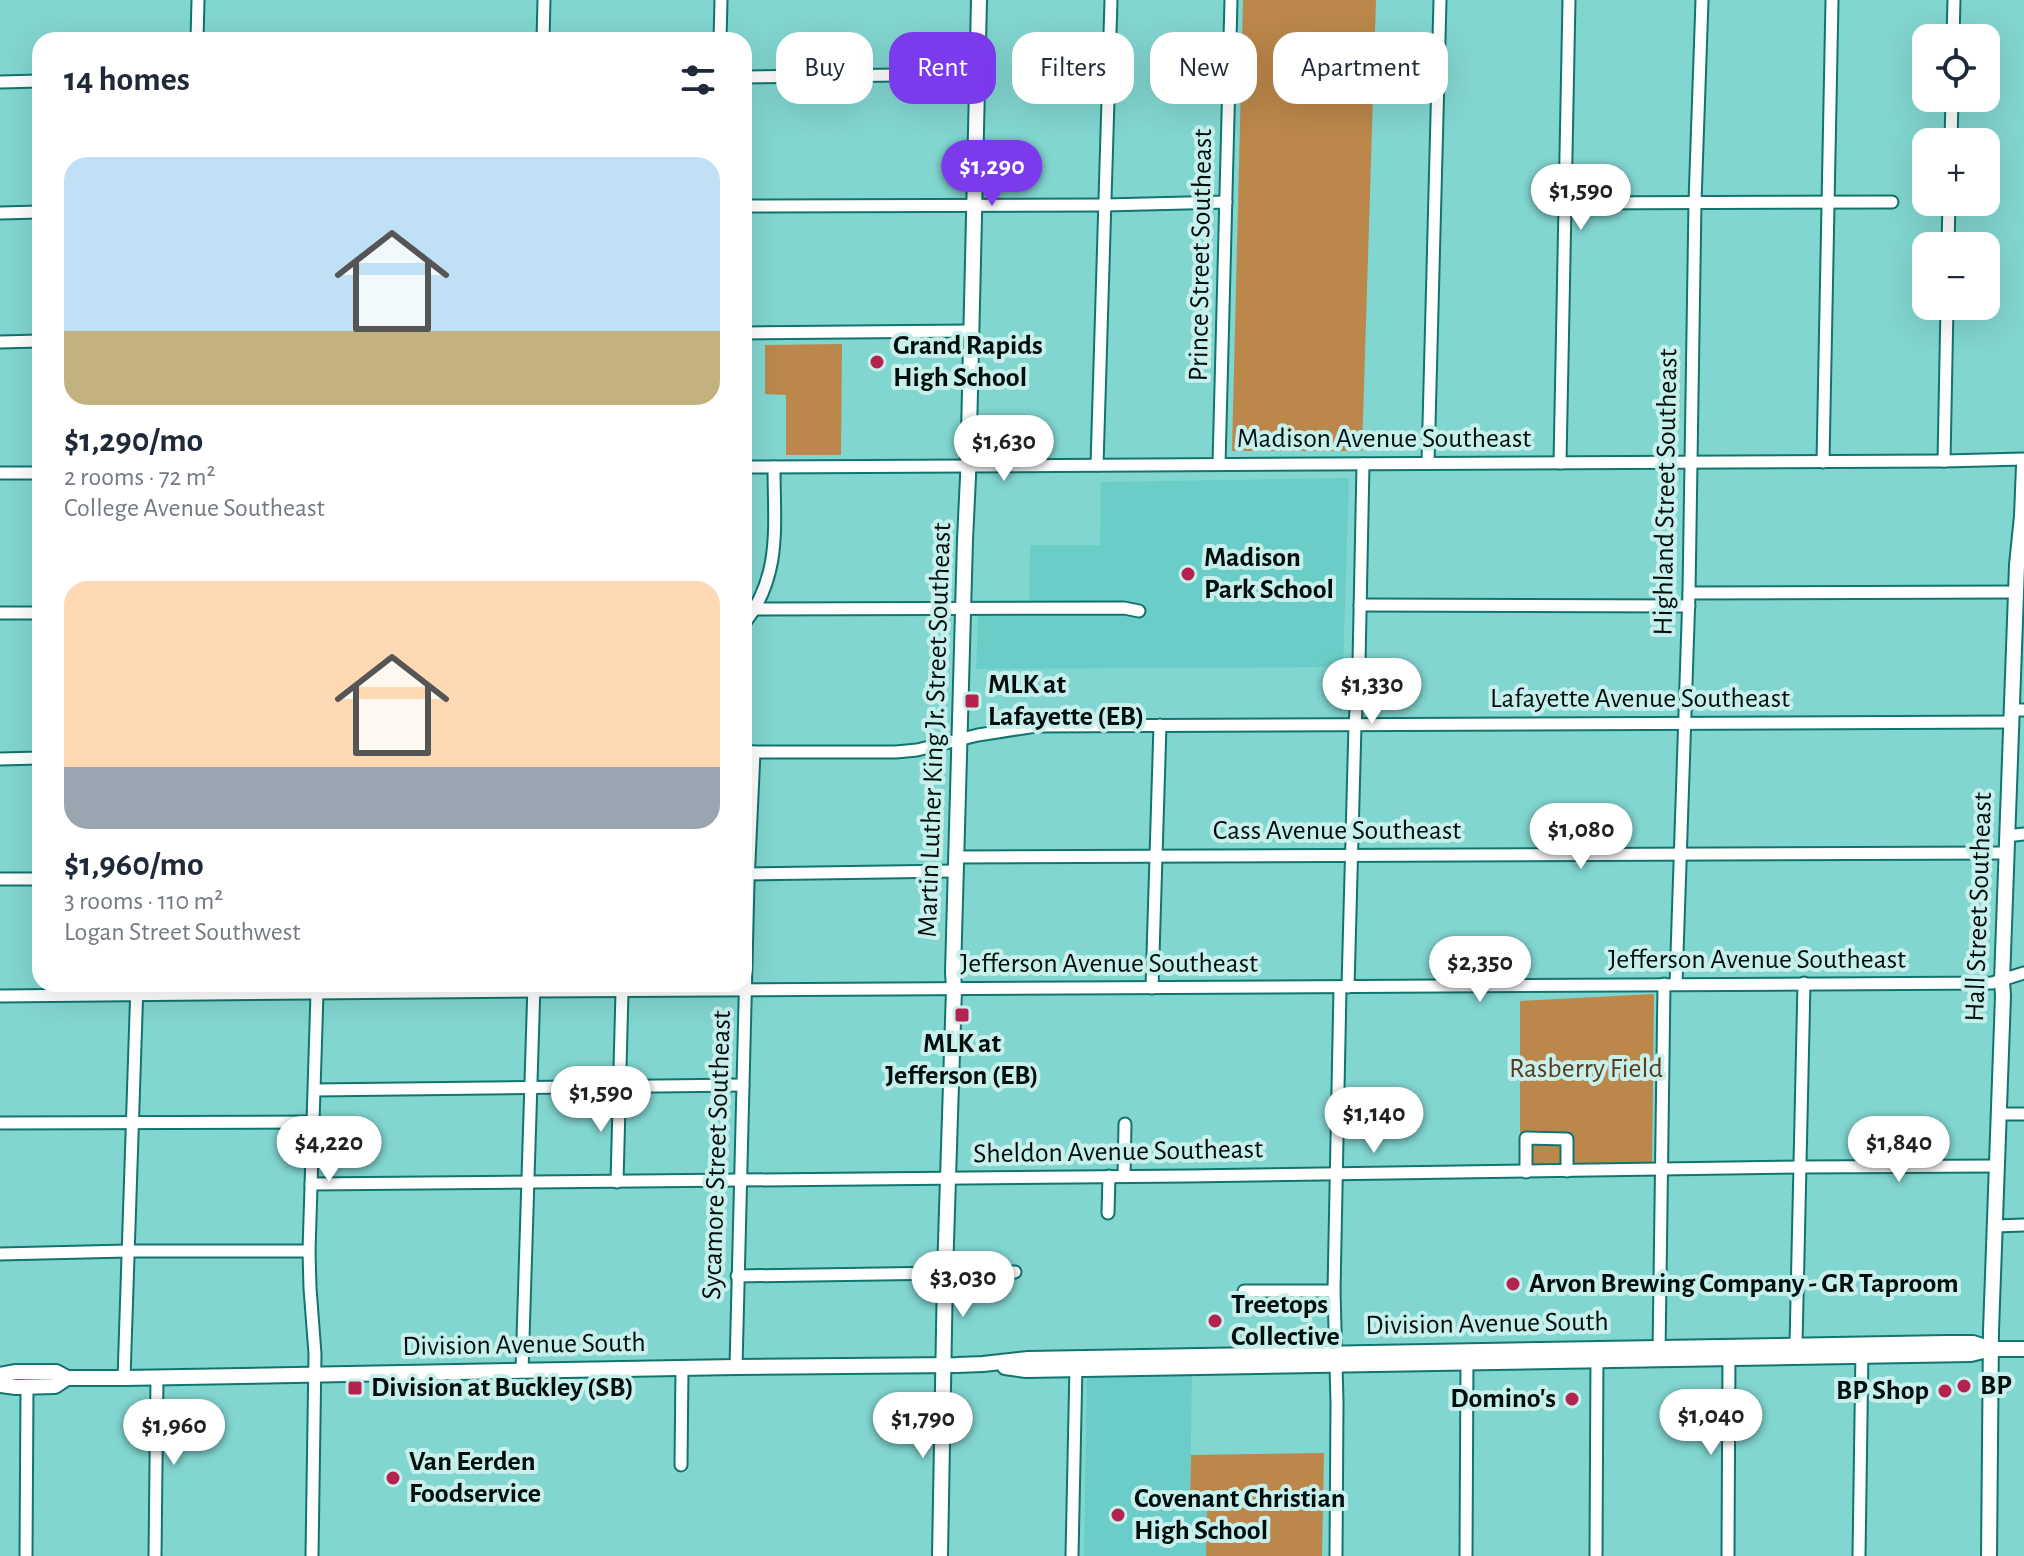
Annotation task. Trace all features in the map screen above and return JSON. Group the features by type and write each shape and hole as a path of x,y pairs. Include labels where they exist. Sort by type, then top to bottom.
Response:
{"main road":[{"name":"Martin Luther King Jr. Street Southeast","path":"978,32 979,0"},
{"name":"Martin Luther King Jr. Street Southeast","path":"940,1556 976,104"},
{"name":"Hall Street Southeast","path":"1989,1556 1991,1349 2002,981 2024,466"},
{"name":"Division Avenue South","path":"0,1375 56,1372 67,1378 124,1378 943,1365 1028,1359 1076,1364 1862,1350 1973,1343 1991,1349 2024,1349"},
{"name":"Division Avenue South","path":"1729,1352 1796,1345 1862,1350"},
{"name":"Division Avenue South","path":"0,1385 55,1386 67,1378"}],"street":[{"path":"197,32 198,0"},
{"path":"543,32 544,0"},
{"path":"720,32 721,0"},
{"path":"1097,465 1111,0"},
{"name":"Prince Street Southeast","path":"1219,464 1231,0"},
{"path":"1428,463 1440,0"},
{"path":"1560,463 1569,0"},
{"name":"Highland Street Southeast","path":"1659,1353 1661,1169 1679,854 1689,600 1695,202 1702,0"},
{"path":"1823,462 1832,0"},
{"path":"1953,24 1954,0"},
{"path":"752,77 889,75"},
{"path":"0,82 32,81"},
{"path":"752,206 1226,202"},
{"path":"1564,203 1892,202"},
{"path":"0,213 32,212"},
{"path":"1944,461 1947,320"},
{"path":"752,333 971,331"},
{"path":"0,342 32,341"},
{"name":"Madison Avenue Southeast","path":"752,467 2024,459"},
{"path":"1336,1556 1334,1291 1359,663 1363,464"},
{"path":"752,606 766,587 772,561 774,467"},
{"path":"0,473 32,473"},
{"path":"1360,605 1689,600 2019,588"},
{"path":"752,609 1124,608 1139,611"},
{"path":"0,613 32,613"},
{"name":"Lafayette Avenue Southeast","path":"752,752 896,752 1036,726 1685,723 2015,714"},
{"path":"1152,988 1160,725"},
{"path":"0,759 32,758"},
{"path":"2007,836 2024,834"},
{"name":"Cass Avenue Southeast","path":"752,874 1155,857 2007,853"},
{"path":"0,879 32,879"},
{"name":"Jefferson Avenue Southeast","path":"752,990 1992,983 2024,973"},
{"path":"1796,1345 1804,983"},
{"name":"Jefferson Avenue Southeast","path":"0,996 78,992"},
{"path":"124,1378 137,992"},
{"name":"Jefferson Avenue Southeast","path":"272,992 353,992"},
{"path":"522,1371 534,992"},
{"path":"617,1182 622,992"},
{"name":"Sycamore Street Southeast","path":"736,1367 746,992"},
{"path":"312,1556 315,1354 309,1251 317,993"},
{"path":"315,1090 743,1085"},
{"path":"1999,1114 2024,1114"},
{"path":"0,1123 313,1122"},
{"path":"1124,1176 1125,1124"},
{"path":"1526,1172 1526,1138 1567,1139 1567,1171"},
{"name":"Sheldon Avenue Southeast","path":"311,1184 1997,1166"},
{"path":"1108,1213 1109,1176"},
{"path":"1995,1226 2024,1225"},
{"path":"0,1254 309,1251"},
{"path":"737,1276 1015,1272"},
{"path":"1244,1291 1334,1291"},
{"path":"1859,1556 1862,1350"},
{"path":"1728,1556 1729,1352"},
{"path":"1596,1556 1597,1354"},
{"path":"1466,1556 1467,1357"},
{"path":"1072,1556 1076,1364"},
{"path":"681,1465 682,1368"},
{"path":"155,1556 157,1377"},
{"path":"26,1556 27,1387"}],"shaded area":[{"name":"Madison Park School","path":"1349,478 1343,667 976,669 978,616 1029,615 1030,545 1100,545 1101,482"},
{"path":"1192,1372 1190,1504 1207,1505 1206,1556 1084,1556 1087,1374"}],"green space":[{"path":"1243,0 1376,0 1375,32 1273,32 1273,104 1373,104 1362,451 1232,451 1240,104 1257,104 1257,32 1242,32"},
{"path":"842,344 841,455 786,455 786,395 765,394 765,345"},
{"name":"Rasberry Field","path":"1654,994 1652,1169 1520,1172 1520,1001"},
{"path":"1324,1453 1322,1556 1206,1556 1207,1505 1190,1505 1191,1455"}],"place":[{"name":"Grand Rapids High School","path":"877,362"},
{"name":"Madison Park School","path":"1188,574"},
{"name":"MLK at Lafayette (EB)","path":"972,701"},
{"name":"MLK at Jefferson (EB)","path":"962,1015"},
{"name":"Arvon Brewing Company - GR Taproom","path":"1513,1284"},
{"name":"Treetops Collective","path":"1215,1321"},
{"name":"BP","path":"1964,1386"},
{"name":"Division at Buckley (SB)","path":"355,1388"},
{"name":"BP Shop","path":"1945,1391"},
{"name":"Domino's","path":"1572,1399"},
{"name":"Van Eerden Foodservice","path":"393,1478"},
{"name":"Covenant Christian High School","path":"1118,1515"}]}
